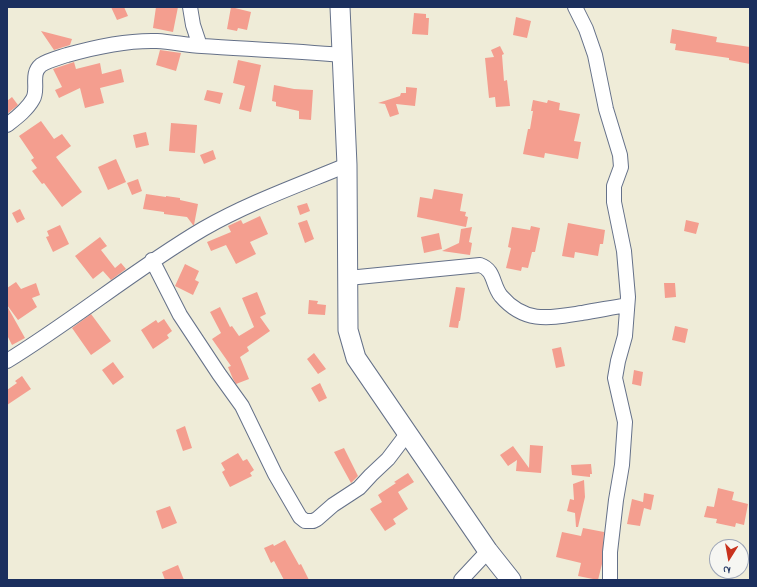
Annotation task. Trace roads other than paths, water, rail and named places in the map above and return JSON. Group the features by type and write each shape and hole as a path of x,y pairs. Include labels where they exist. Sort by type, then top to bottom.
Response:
{"main road":[{"path":"340,7 346,165 348,330 356,358 488,551 511,580"}],"street":[{"path":"190,7 193,25 200,46"},
{"path":"575,7 586,29 595,55 606,109 620,155 621,167 614,186 614,202 624,252 627,305 625,336 615,378 626,422 622,465 610,552 610,580"},
{"path":"7,125 22,113 34,98 35,76 37,70 42,65 75,53 131,41 157,41 200,46 342,55"},
{"path":"7,361 46,337 135,274 152,260 228,215 346,165"},
{"path":"152,260 180,315 242,406 275,474 300,516 305,521 317,519 333,505 359,488 371,474 388,459 407,434"},
{"path":"348,278 480,265 486,267 490,272 498,292 509,305 526,315 539,318 558,317 627,305"},
{"path":"461,580 488,551"}]}
